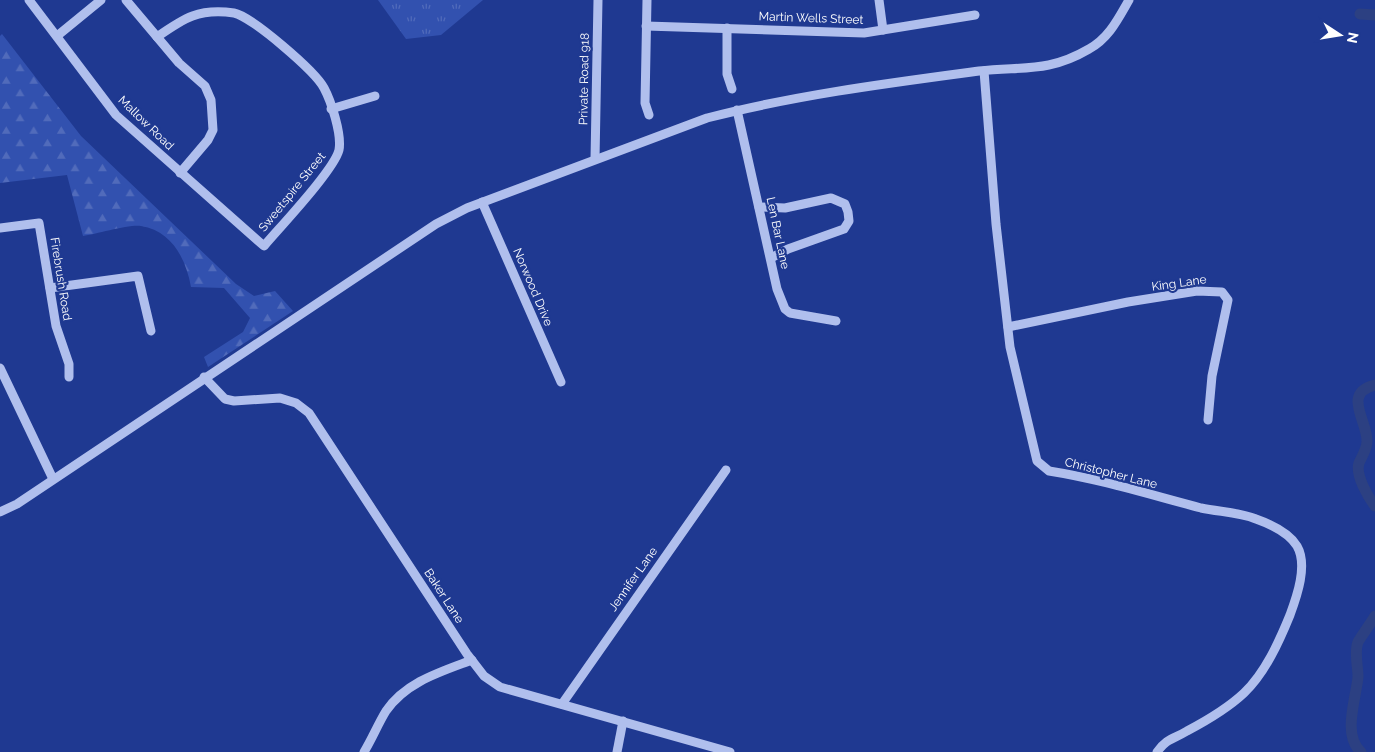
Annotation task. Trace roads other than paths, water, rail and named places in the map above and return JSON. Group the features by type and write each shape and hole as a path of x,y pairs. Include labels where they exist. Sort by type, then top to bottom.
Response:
{"street":[{"name":"Mallow Road","path":"29,0 116,114 264,246"},
{"path":"57,36 101,0"},
{"path":"126,0 179,63 205,86 213,110 214,130 180,173"},
{"name":"Private Road 918","path":"595,159 598,0"},
{"path":"646,0 645,104 649,115"},
{"path":"879,0 884,30"},
{"path":"0,512 17,504 204,377 436,224 482,202 707,118 737,110 856,89 984,71 1042,68 1082,53 1105,38 1129,0"},
{"name":"Sweetspire Street","path":"157,37 193,14 227,12 241,15 255,23 314,76 324,88 339,134 337,156 328,170 264,246"},
{"name":"Martin Wells Street","path":"646,26 864,33 975,15"},
{"path":"727,28 727,74 732,90"},
{"name":"Christopher Lane","path":"984,71 996,224 1010,347 1036,458 1044,469 1218,512 1258,519 1286,534 1292,539 1300,553 1302,569 1293,606 1271,656 1257,676 1244,693 1228,706 1186,732 1170,738 1157,752"},
{"path":"331,109 375,96"},
{"name":"Len Bar Lane","path":"737,110 777,289 785,309 794,314 836,321"},
{"path":"759,207 785,208 832,198 845,204 848,212 849,221 844,229 788,249 770,258"},
{"name":"Norwood Drive","path":"482,202 561,382"},
{"name":"Firebrush Road","path":"0,228 39,223 56,326 69,364 69,377"},
{"path":"50,288 138,276 150,331"},
{"name":"King Lane","path":"1008,327 1128,302 1198,291 1222,292 1228,300 1212,376 1208,420"},
{"path":"0,368 53,479"},
{"name":"Baker Lane","path":"204,377 218,394 225,399 234,401 280,398 296,403 309,413 484,676 497,685 730,752"},
{"name":"Jennifer Lane","path":"562,704 726,470"},
{"path":"364,752 387,710 404,692 424,679 472,660"},
{"path":"617,752 623,721"}],"waterway":[{"path":"1360,14 1375,15"},
{"path":"1375,385 1365,389 1360,394 1358,401 1367,441 1358,468 1360,480 1375,506"},
{"path":"1361,752 1355,745 1351,727 1358,677 1356,650 1358,642 1375,616"}]}
